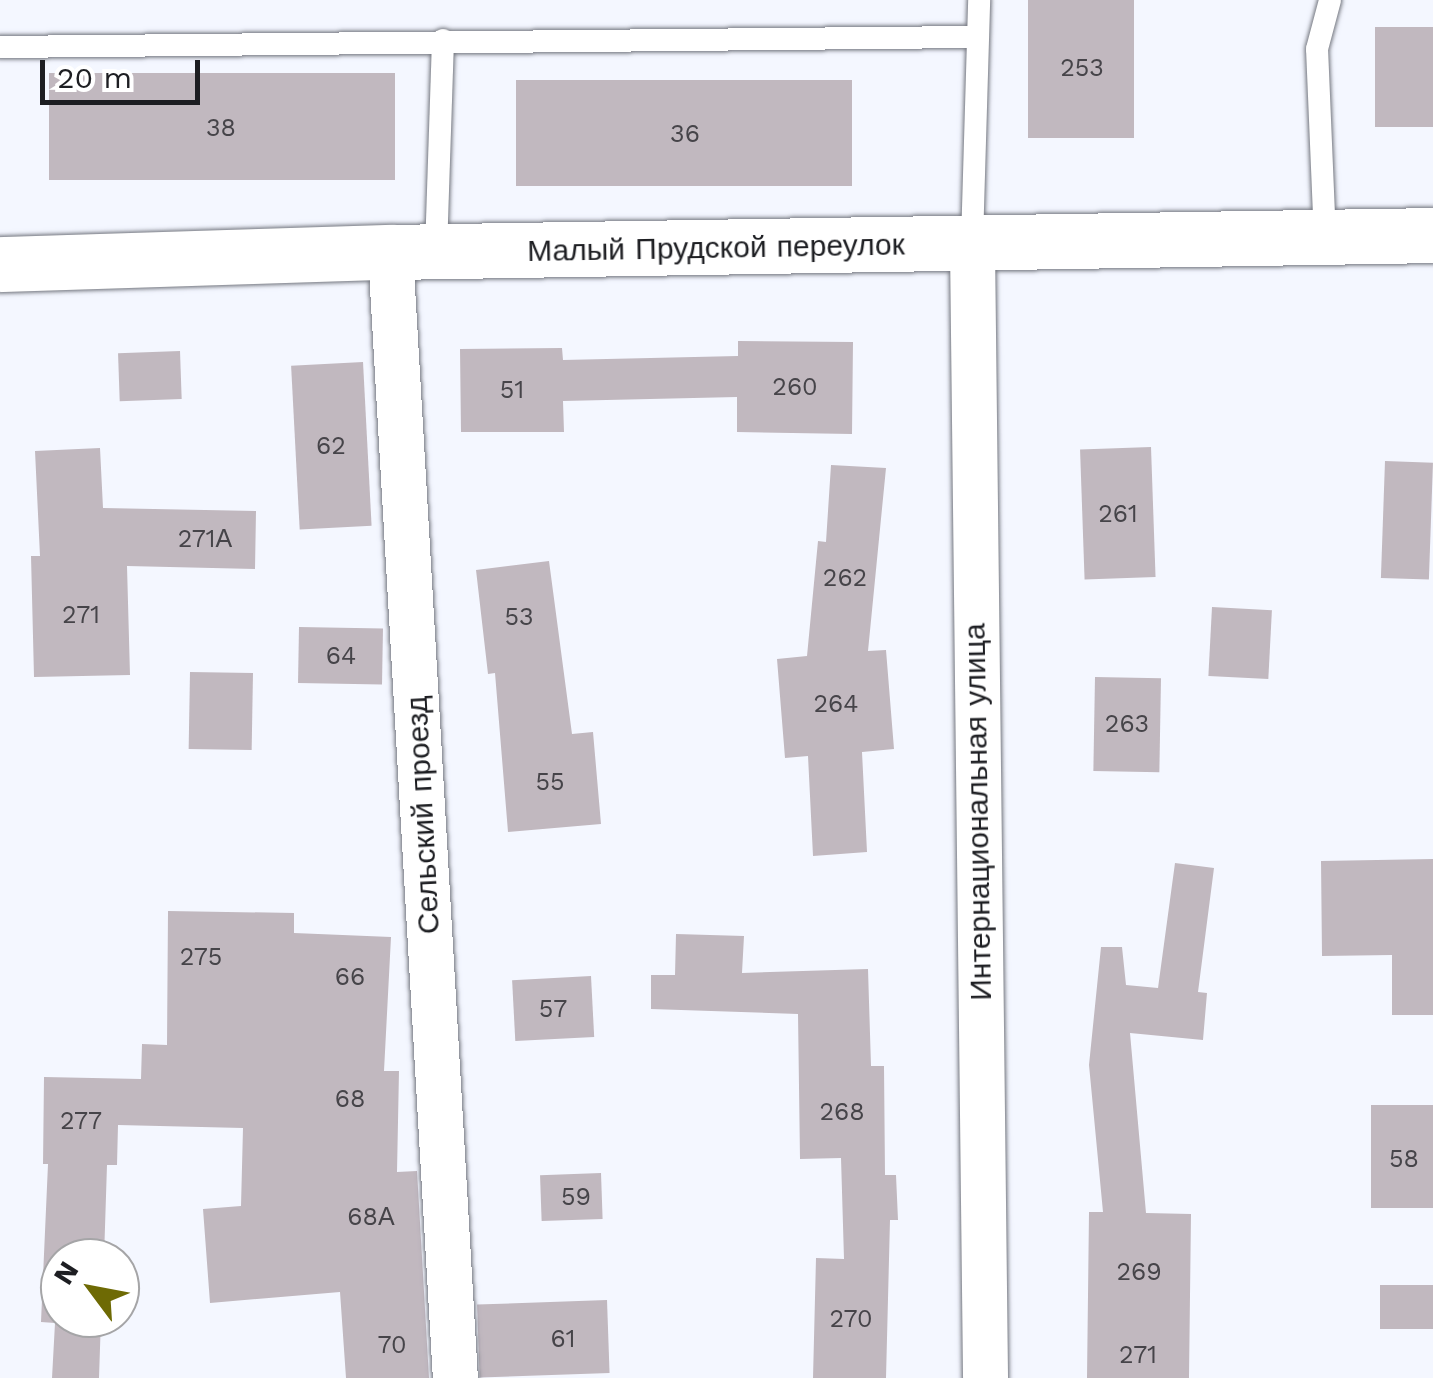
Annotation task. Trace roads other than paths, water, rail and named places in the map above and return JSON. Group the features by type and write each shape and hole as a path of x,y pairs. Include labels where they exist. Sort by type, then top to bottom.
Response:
{"street":[{"name":"Малый Прудской переулок","path":"0,264 413,252 972,246 1433,235"},
{"name":"Интернациональная улица","path":"972,246 985,1378"},
{"name":"Сельский проезд","path":"413,252 455,1378"}],"lane":[{"path":"972,246 979,0"},
{"path":"1326,239 1317,50 1330,0"},
{"path":"0,48 978,36"},
{"path":"413,252 444,40"}]}
